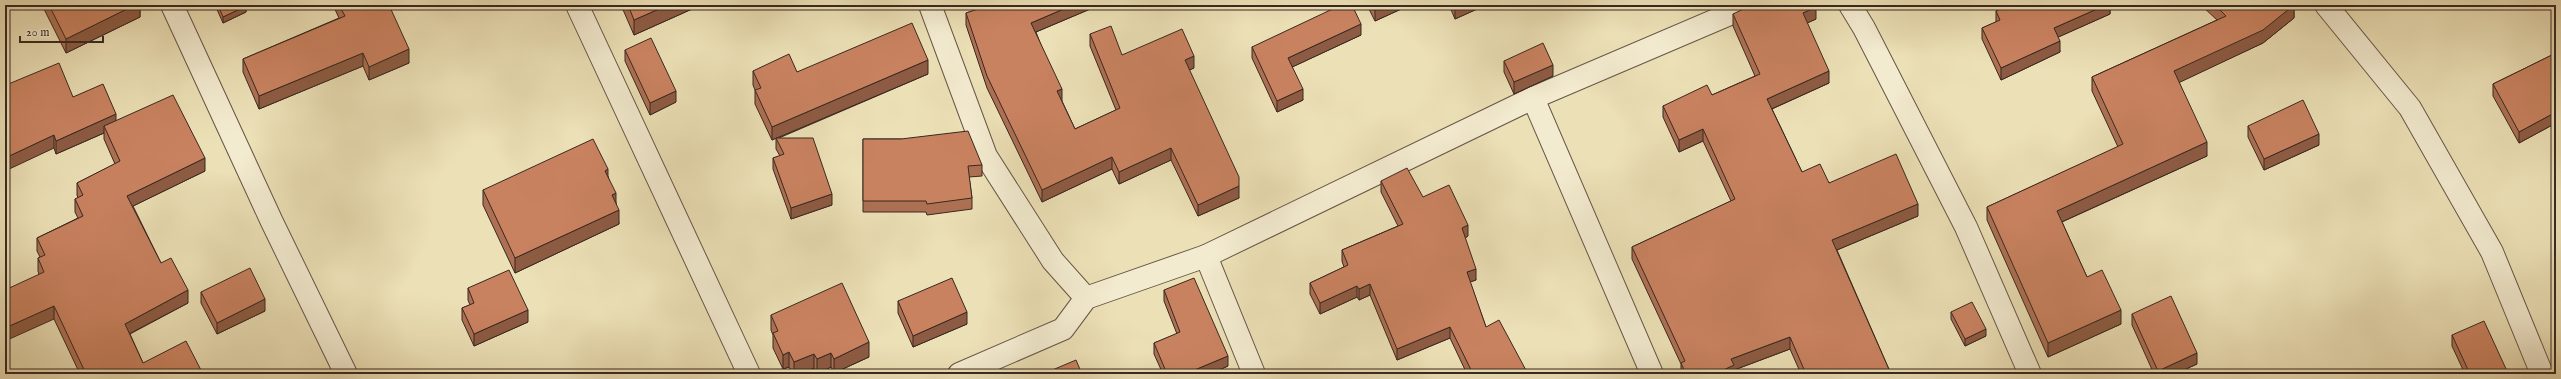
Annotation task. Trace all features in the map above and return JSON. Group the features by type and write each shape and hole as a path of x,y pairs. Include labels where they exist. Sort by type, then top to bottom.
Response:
{"street":[{"path":"172,5 272,222 346,374"},
{"path":"577,5 749,374"},
{"path":"930,5 986,156 1053,261 1086,298"},
{"path":"959,374 1063,329 1086,298 1206,256 1533,98 1751,5"},
{"path":"1850,5 1864,28 1966,227 2030,374"},
{"path":"2326,5 2410,108 2492,252 2542,374"},
{"path":"1533,98 1652,374"},
{"path":"1206,256 1254,374"}],"building":[{"path":"49,5 135,5 66,39"},
{"path":"218,5 246,5 246,6 223,17"},
{"path":"339,5 389,5 409,49 369,67 363,53 259,96 243,59 345,16"},
{"path":"628,5 668,5 634,20"},
{"path":"990,5 1073,5 1031,23 1062,89 1057,91 1075,129 1120,108 1090,34 1111,26 1122,55 1182,29 1194,56 1185,60 1239,177 1239,186 1198,205 1171,148 1119,172 1112,157 1042,190 987,76 966,13"},
{"path":"1341,5 1352,5 1361,24 1288,58 1303,89 1277,101 1252,47"},
{"path":"1752,5 1815,5 1816,7 1803,13 1829,71 1767,99 1802,172 1820,164 1829,183 1896,154 1918,204 1832,240 1891,374 1806,374 1790,337 1731,359 1734,365 1715,374 1686,374 1681,363 1685,361 1632,247 1735,199 1703,129 1679,140 1663,106 1707,85 1712,95 1760,74 1733,14"},
{"path":"2010,5 2106,5 2054,28 2060,41 2001,68 1982,28 2000,20 1996,11"},
{"path":"2215,5 2294,5 2263,30 2174,71 2207,142 2057,211 2087,277 2102,270 2121,310 2048,343 1987,207 2123,144 2092,77 2226,16"},
{"path":"912,23 928,60 772,127 755,90 761,88 753,71 789,54 797,72"},
{"path":"651,38 676,91 650,103 625,50"},
{"path":"1543,43 1553,65 1514,82 1504,61"},
{"path":"2556,53 2556,112 2519,132 2493,84"},
{"path":"59,63 73,97 103,84 116,114 56,141 54,135 5,158 5,83 6,85"},
{"path":"173,95 205,158 127,196 161,263 171,258 188,290 125,324 143,363 186,341 203,374 86,374 54,306 5,328 5,290 44,272 38,258 45,255 37,238 83,216 75,199 83,195 77,183 120,161 104,126"},
{"path":"2303,100 2319,134 2264,159 2248,126"},
{"path":"968,131 982,165 968,166 972,198 927,204 926,201 863,201 863,139 901,139"},
{"path":"776,138 813,138 832,194 791,208 773,158 784,154"},
{"path":"593,139 608,169 605,171 616,193 612,195 619,210 515,258 483,190"},
{"path":"1407,168 1423,197 1449,185 1468,225 1462,228 1476,269 1467,272 1486,327 1499,320 1528,374 1473,374 1450,327 1397,349 1370,284 1359,289 1357,286 1320,303 1310,283 1348,265 1342,250 1403,224 1381,181"},
{"path":"250,268 265,299 217,323 201,292"},
{"path":"509,270 528,310 474,334 462,308 474,303 468,288"},
{"path":"952,278 967,312 913,336 898,301"},
{"path":"1194,278 1228,356 1185,374 1167,374 1154,343 1180,332 1164,290"},
{"path":"842,283 869,342 834,359 831,353 817,359 814,354 794,362 789,352 783,355 773,333 778,331 771,315"},
{"path":"2171,296 2197,353 2158,371 2132,314"},
{"path":"1972,302 1986,329 1965,339 1951,312"},
{"path":"2484,321 2507,371 2500,374 2470,374 2452,335"},
{"path":"1076,360 1082,374 1051,374 1050,371"}]}
